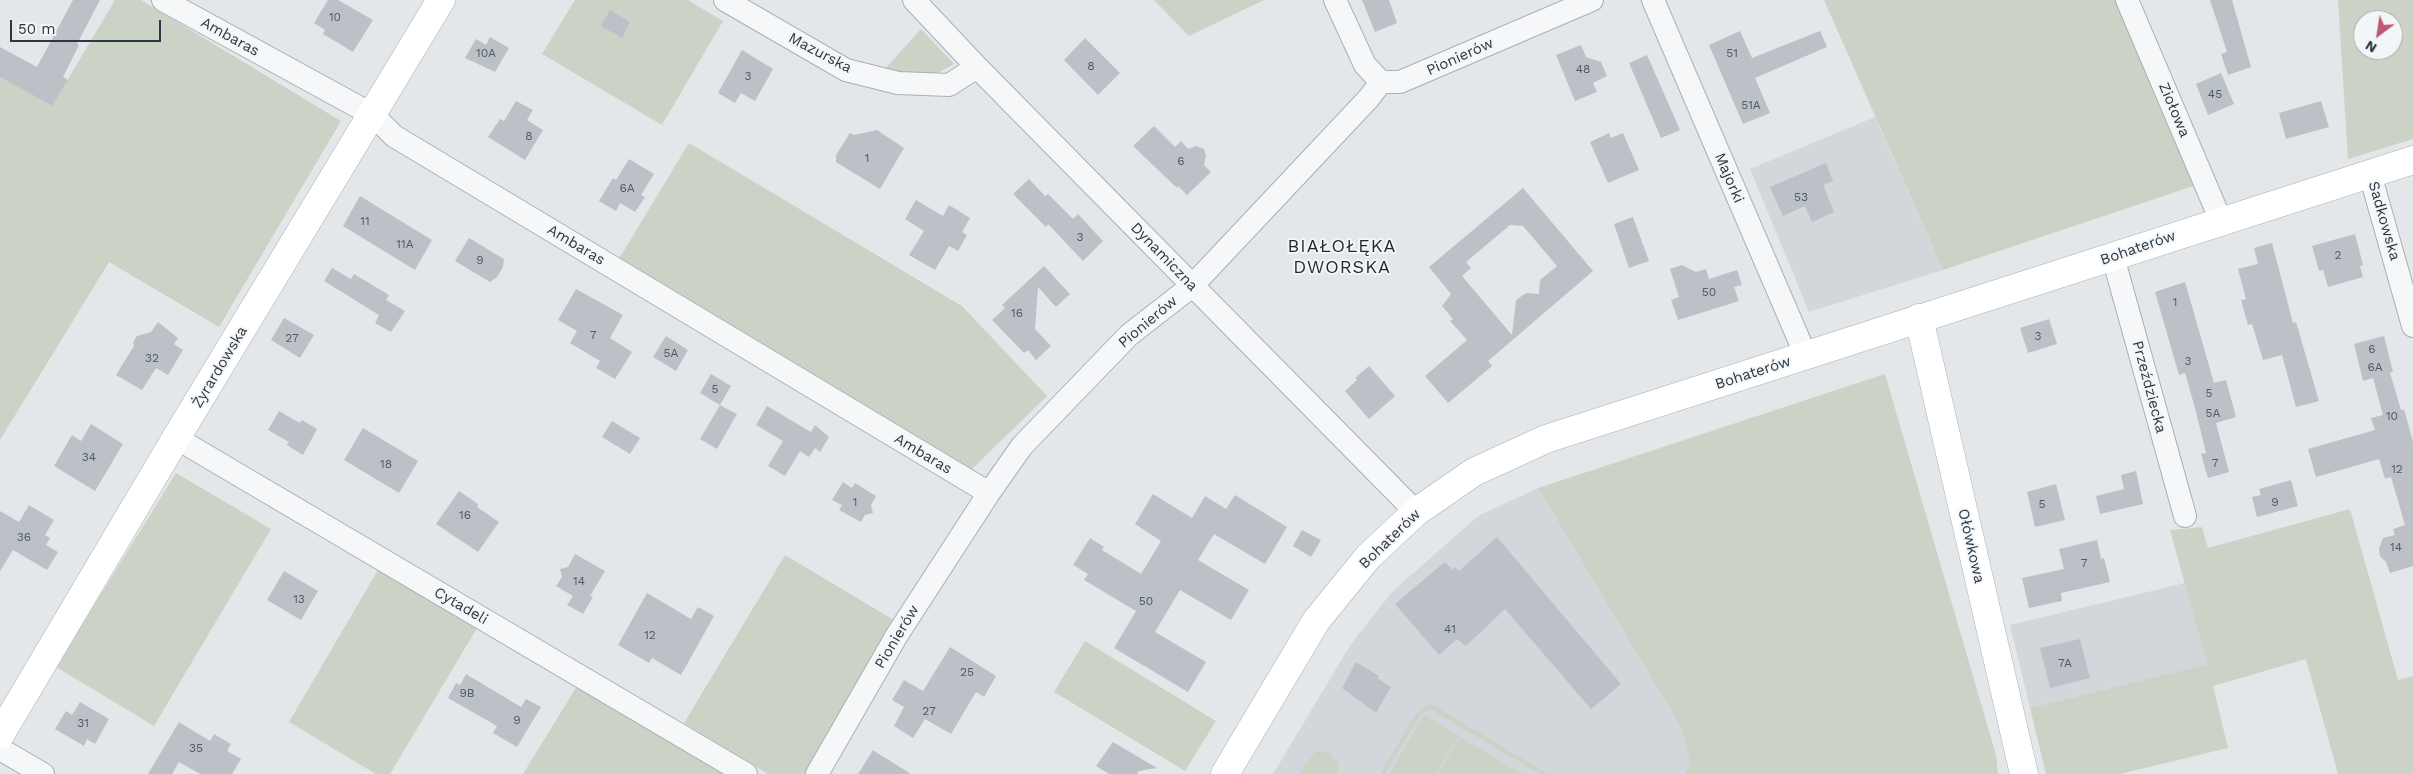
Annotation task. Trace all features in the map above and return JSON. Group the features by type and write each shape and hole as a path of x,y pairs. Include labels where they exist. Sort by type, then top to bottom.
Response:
{"street":[{"name":"Ambaras","path":"163,0 373,115 394,136 989,493"},
{"name":"Żyrardowska","path":"0,735 176,438 441,0"},
{"name":"Mazurska","path":"725,0 846,70 898,83 949,85 977,67"},
{"name":"Dynamiczna","path":"914,0 977,67 1416,512"},
{"path":"1335,0 1365,65 1381,82"},
{"name":"Pionierów","path":"817,774 897,635 989,493 1022,446 1129,335 1192,286 1369,98 1381,82 1400,82 1592,0"},
{"name":"Majorki","path":"1653,0 1806,356"},
{"name":"Ziołowa","path":"2127,0 2221,220"},
{"name":"Bohaterów","path":"1225,774 1316,621 1368,557 1416,512 1474,472 1546,439 1918,318 2114,257 2221,220 2413,160"},
{"name":"Sadkowska","path":"2370,174 2413,326"},
{"name":"Przeździecka","path":"2114,257 2185,516"},
{"name":"Ołówkowa","path":"1918,318 2024,774"},
{"name":"Cytadeli","path":"176,438 746,774"},
{"path":"0,749 43,774"}],"shaded area":[{"path":"115,0 141,0 341,121 219,327 109,262 0,440 0,77 52,106"},
{"path":"575,0 688,0 723,21 662,125 542,54"},
{"path":"1154,0 1264,0 1189,36"},
{"path":"1824,0 2117,0 2196,185 1943,270"},
{"path":"2338,0 2413,0 2413,139 2348,159"},
{"path":"921,29 954,64 936,74 882,72"},
{"path":"1875,117 1943,270 1809,312 1750,169"},
{"path":"689,143 962,306 1047,396 970,471 617,262"},
{"path":"1885,374 1996,755 1998,774 1684,774 1690,764 1682,729 1538,488"},
{"path":"176,473 271,529 154,726 56,667"},
{"path":"1538,488 1682,729 1690,764 1684,774 1273,774 1351,644 1392,592 1478,516"},
{"path":"2350,509 2398,680 2413,676 2413,774 2338,774 2306,659 2213,686 2228,748 2120,774 2046,774 2030,708 2207,664 2170,530 2202,527 2208,548"},
{"path":"785,555 897,622 805,774 768,774 684,723"},
{"path":"378,570 477,628 390,774 376,774 289,722"},
{"path":"2185,583 2207,664 2030,708 2010,625"},
{"path":"1085,641 1216,721 1185,771 1054,692"},
{"path":"577,686 727,774 523,774"},
{"path":"1430,705 1435,706 1548,774 1540,774 1430,709 1421,714 1385,774 1380,774 1417,712"},
{"path":"1424,715 1459,736 1436,774 1389,774"},
{"path":"1460,737 1522,774 1438,774"},
{"path":"1315,752 1329,752 1339,763 1338,774 1299,774"}],"building":[{"path":"73,0 100,0 77,44 79,45 63,77 68,80 52,106 0,77 0,47 37,67"},
{"path":"328,0 338,0 373,20 353,52 323,34 325,30 314,23"},
{"path":"1362,0 1389,0 1397,23 1375,32"},
{"path":"2210,0 2232,0 2251,67 2228,75 2221,54 2227,52"},
{"path":"610,10 630,22 622,38 601,26"},
{"path":"1740,31 1752,58 1820,31 1827,47 1755,78 1770,113 1743,124 1709,45"},
{"path":"490,37 509,48 495,72 465,58 476,39 486,45"},
{"path":"1085,38 1120,73 1098,95 1064,60"},
{"path":"1581,45 1586,57 1601,62 1607,76 1593,83 1597,92 1575,101 1556,55"},
{"path":"742,50 773,69 755,101 741,93 735,103 718,93"},
{"path":"1647,55 1680,130 1661,138 1629,63"},
{"path":"2221,73 2234,104 2208,115 2196,84"},
{"path":"516,101 533,110 527,120 543,130 525,160 488,137 500,119 504,121"},
{"path":"2321,101 2329,127 2286,139 2279,113"},
{"path":"1154,126 1175,147 1181,141 1188,149 1196,146 1204,149 1206,155 1204,165 1211,172 1187,195 1178,186 1177,188 1133,146"},
{"path":"877,130 904,148 880,189 836,162 836,155 850,133 854,135"},
{"path":"1609,133 1611,138 1623,133 1639,170 1608,183 1590,142"},
{"path":"629,159 654,174 641,195 645,197 635,212 620,203 616,211 599,201 613,178 616,180"},
{"path":"1826,163 1833,181 1823,185 1834,212 1812,222 1805,206 1783,216 1770,187"},
{"path":"1029,179 1045,196 1048,194 1073,219 1078,214 1103,241 1083,261 1048,224 1046,227 1013,194"},
{"path":"1523,188 1593,271 1488,361 1492,366 1448,403 1425,376 1467,340 1450,321 1453,319 1442,306 1451,294 1429,267","holes":["1510,225 1523,226 1557,266 1540,280 1539,294 1526,293 1516,300 1512,335 1462,276 1471,268 1466,262"]},
{"path":"360,196 432,240 415,270 343,226"},
{"path":"916,200 943,216 949,205 970,218 962,232 967,235 958,251 949,246 935,270 909,255 924,231 905,219"},
{"path":"1633,217 1649,261 1629,268 1614,224"},
{"path":"2355,234 2363,265 2360,266 2363,277 2328,287 2323,270 2319,271 2312,246"},
{"path":"469,238 504,259 503,267 497,277 490,282 455,261"},
{"path":"2272,243 2293,323 2296,322 2319,401 2296,407 2282,355 2263,360 2252,324 2248,325 2241,300 2246,299 2238,269 2258,264 2254,248"},
{"path":"1682,265 1696,272 1706,269 1709,279 1737,270 1742,285 1734,287 1739,301 1678,320 1671,300 1679,297 1670,269"},
{"path":"1044,266 1070,294 1056,307 1038,287 1035,329 1051,346 1036,360 1028,350 1024,353 992,320 1005,308 1002,305"},
{"path":"332,268 351,279 354,274 389,295 386,300 405,311 391,332 375,323 379,315 324,281"},
{"path":"2185,282 2214,383 2226,380 2236,417 2216,423 2229,472 2208,478 2201,454 2206,453 2195,408 2185,373 2179,375 2155,292"},
{"path":"576,289 623,315 610,338 632,352 615,379 596,368 600,361 570,343 577,331 558,320"},
{"path":"284,318 314,335 300,358 271,340"},
{"path":"2049,319 2057,344 2028,353 2020,328"},
{"path":"158,322 178,338 174,344 183,350 168,375 156,368 142,390 116,375 134,346 133,342 137,336 151,332"},
{"path":"666,336 688,350 676,371 653,357"},
{"path":"2384,336 2393,372 2390,373 2401,410 2404,409 2413,442 2413,566 2390,573 2386,562 2380,556 2379,549 2383,538 2395,535 2393,529 2405,525 2391,477 2385,479 2379,459 2316,477 2308,449 2375,430 2371,418 2383,415 2373,378 2363,381 2354,344"},
{"path":"1369,366 1395,396 1369,419 1345,391 1357,380 1355,378"},
{"path":"711,374 731,386 720,405 700,393"},
{"path":"720,405 737,414 717,449 700,439"},
{"path":"767,406 811,432 815,425 829,437 820,452 815,448 809,457 800,451 785,476 768,466 783,441 756,425"},
{"path":"279,411 300,423 302,420 317,429 303,455 287,445 289,442 268,430"},
{"path":"612,421 640,438 630,454 602,437"},
{"path":"91,424 123,444 95,491 54,466 72,435 81,441"},
{"path":"363,428 418,461 399,493 344,460"},
{"path":"2136,471 2143,504 2100,514 2096,496 2124,489 2121,475"},
{"path":"2291,480 2298,506 2257,517 2252,497 2261,495 2259,489"},
{"path":"843,482 852,488 855,483 876,496 871,505 873,513 865,515 861,522 839,510 842,505 832,500"},
{"path":"2056,484 2065,520 2035,527 2027,492"},
{"path":"459,491 478,504 477,507 499,522 478,552 436,524"},
{"path":"1153,494 1192,518 1205,496 1226,509 1235,495 1287,527 1265,564 1214,534 1198,560 1249,590 1231,620 1180,590 1155,632 1206,662 1188,692 1114,648 1136,611 1084,580 1088,574 1073,565 1090,538 1104,547 1102,550 1141,574 1161,541 1135,524"},
{"path":"29,505 54,520 45,535 50,538 46,545 58,552 47,570 13,550 0,571 0,511 19,522"},
{"path":"1302,530 1321,540 1311,557 1293,546"},
{"path":"1497,537 1621,684 1591,709 1505,609 1466,646 1457,639 1439,655 1395,604 1445,562 1453,570 1455,567 1459,571"},
{"path":"2097,540 2101,559 2104,558 2110,582 2061,593 2062,601 2029,608 2022,578 2064,569 2059,549"},
{"path":"575,554 605,571 590,596 593,597 583,614 567,605 573,596 556,586 562,577 560,569 568,567"},
{"path":"284,571 318,591 301,620 267,600"},
{"path":"647,593 691,619 698,607 714,616 681,675 652,658 649,663 618,645"},
{"path":"2080,639 2090,678 2050,688 2040,648"},
{"path":"950,647 996,676 984,697 976,692 951,734 925,719 913,738 894,726 904,707 892,700 904,680 923,691"},
{"path":"1356,662 1379,676 1377,678 1391,687 1376,713 1342,688"},
{"path":"466,674 521,707 526,699 541,707 517,747 493,733 497,726 448,698 456,683 460,685"},
{"path":"80,702 109,719 95,744 87,739 84,746 55,729 66,711 72,715"},
{"path":"179,722 210,741 214,734 231,744 227,751 241,759 232,774 200,774 179,762 172,774 148,774"},
{"path":"1113,742 1157,768 1139,771 1137,774 1109,774 1096,766"},
{"path":"873,750 879,754 911,774 858,774"}],"district":[{"name":"BIAŁOŁĘKA DWORSKA","path":"1342,257"}]}
